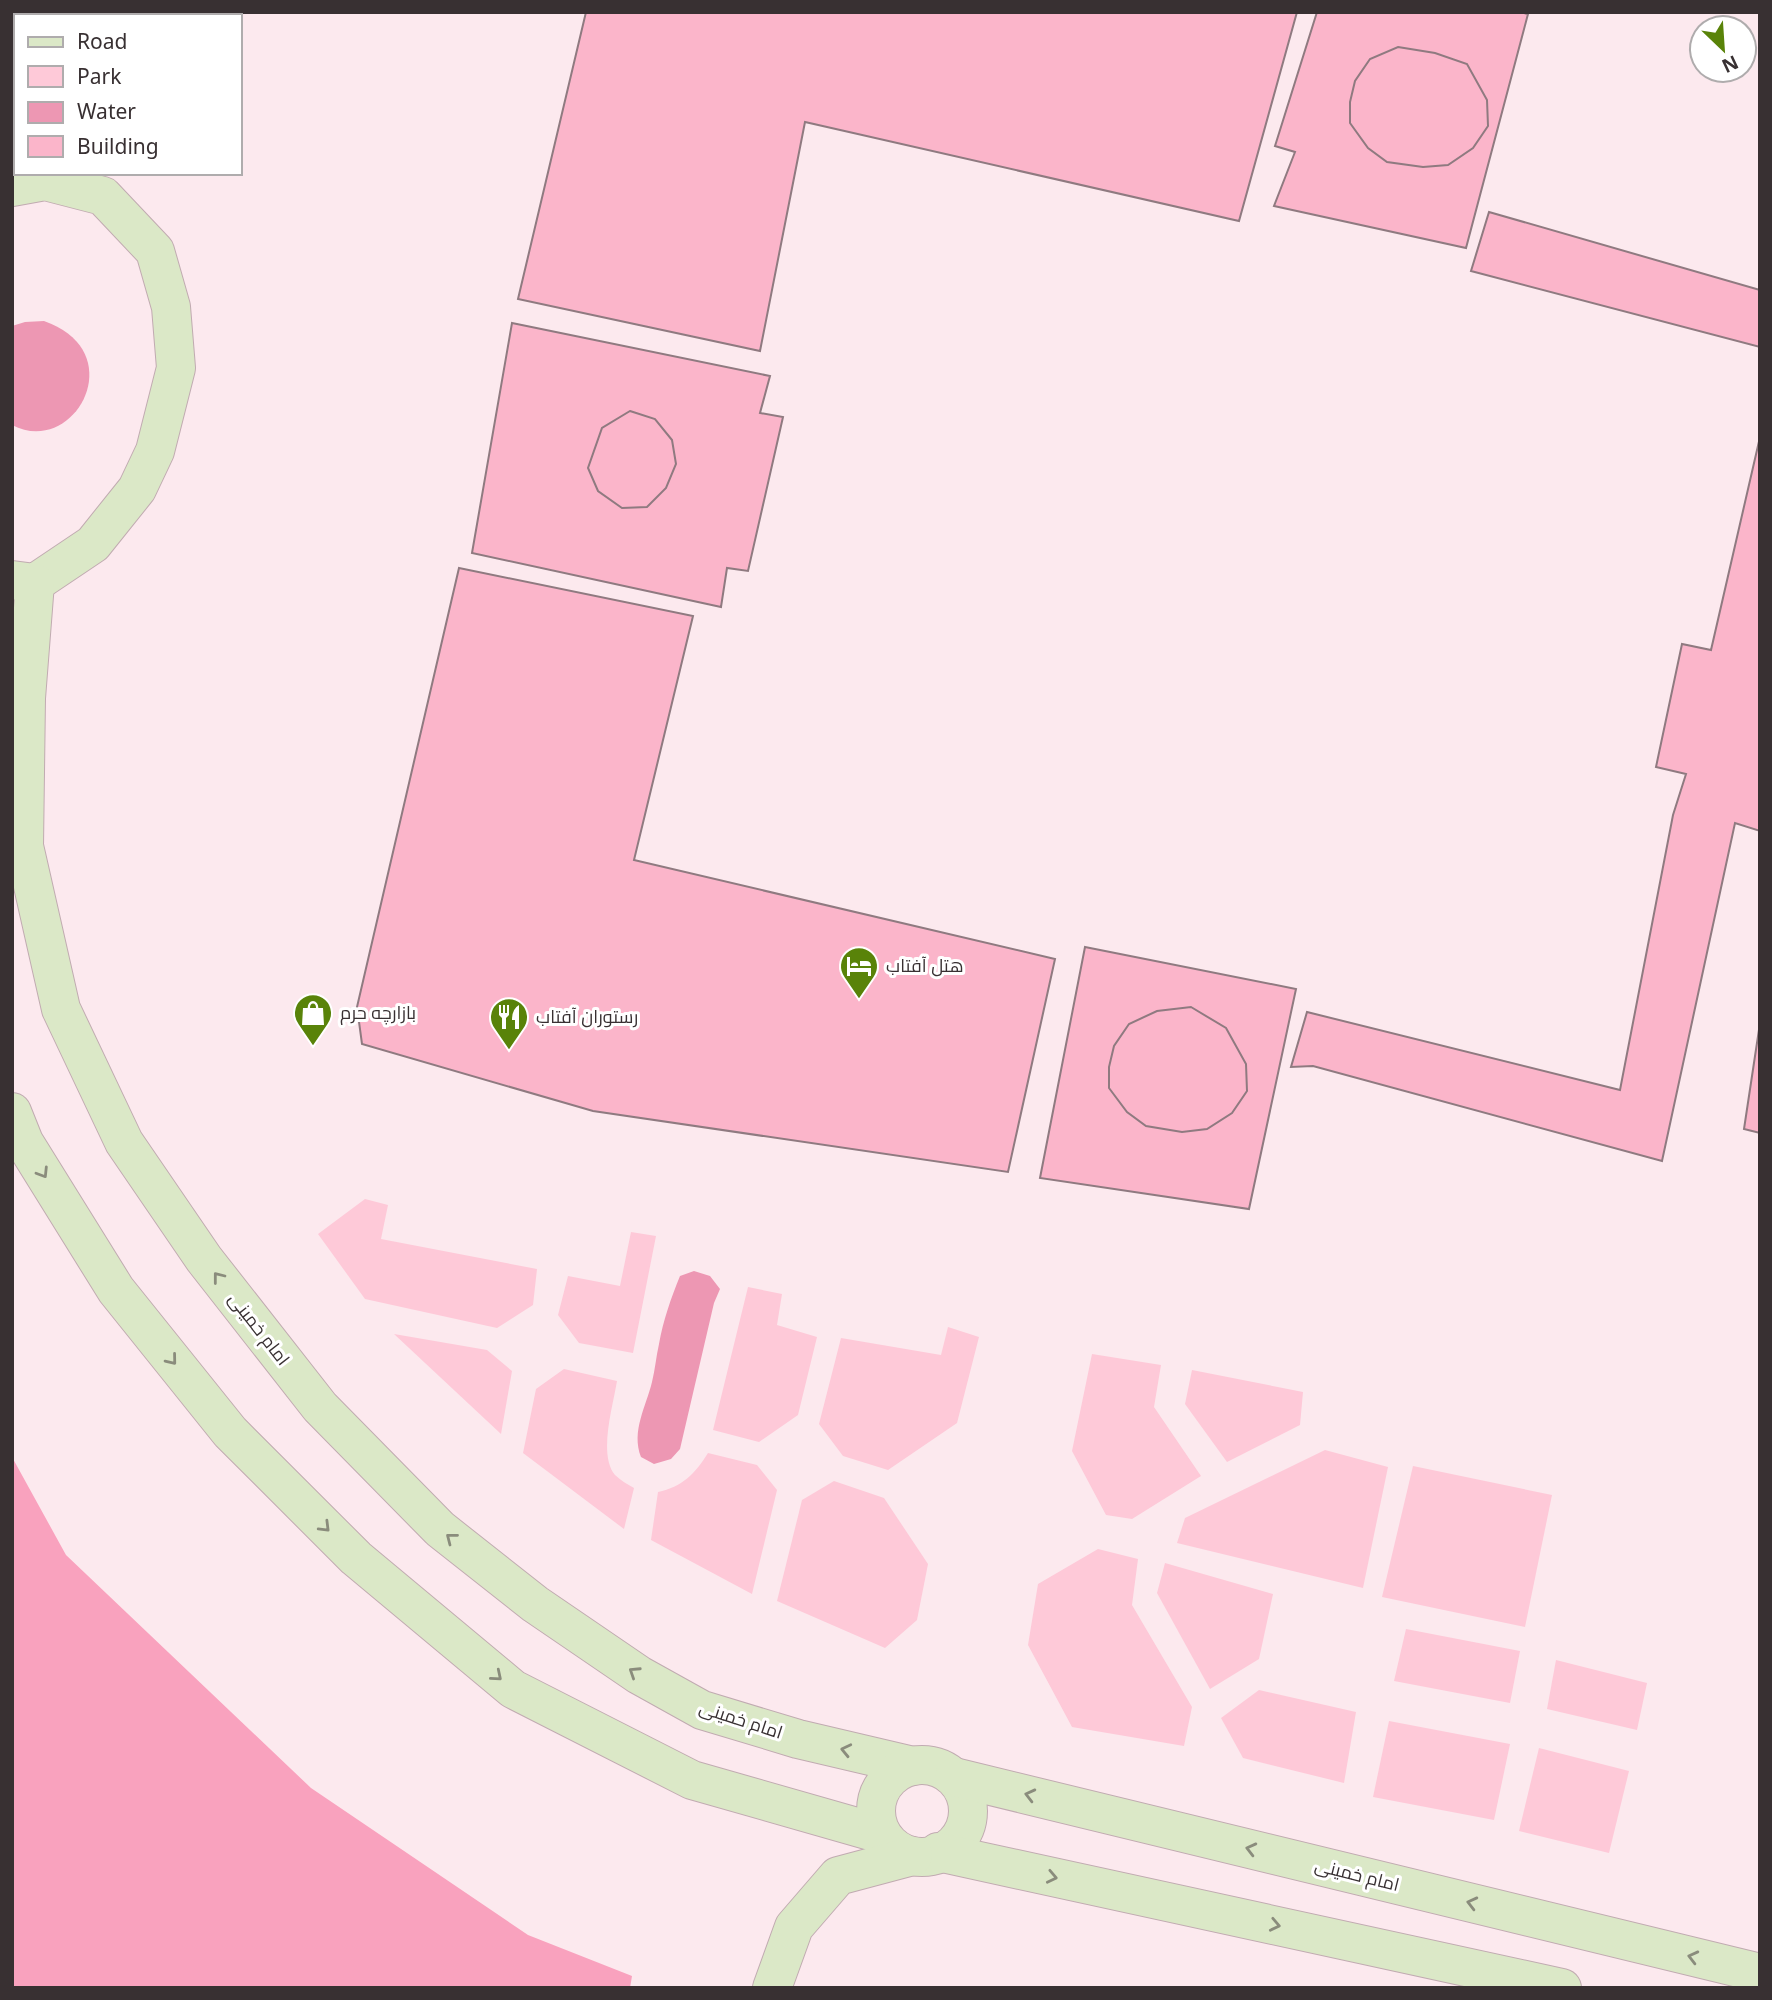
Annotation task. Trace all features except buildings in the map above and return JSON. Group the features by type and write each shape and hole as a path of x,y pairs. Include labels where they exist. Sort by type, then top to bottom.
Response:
{"street":[{"path":"12,187 45,181 109,185 155,251 171,307 176,368 155,451 137,489 93,544 23,582"},
{"name":"امام خمینی","path":"23,582 26,698 24,846 61,1009 124,1142 204,1259 320,1407 440,1529 535,1604 639,1675 702,1710 798,1739 912,1766"},
{"path":"12,1112 24,1142 116,1290 230,1433 356,1558 513,1689 692,1780 881,1834 900,1852 925,1854 1562,1988"},
{"path":"772,1988 794,1927 838,1875 952,1846 962,1834 967,1820 963,1789 954,1777 941,1769 912,1766 900,1770 880,1791 876,1805 881,1834"},
{"name":"امام خمینی","path":"954,1777 1760,1973"}],"green space":[{"path":"365,1199 388,1205 381,1239 537,1269 533,1305 497,1328 365,1299 318,1234"},
{"path":"631,1232 656,1236 633,1353 579,1343 558,1315 568,1276 620,1286"},
{"path":"748,1287 782,1294 777,1325 817,1337 798,1415 759,1442 713,1430"},
{"path":"948,1327 979,1337 957,1423 888,1470 843,1456 819,1424 841,1338 941,1355"},
{"path":"394,1334 487,1350 512,1371 501,1434"},
{"path":"1092,1354 1161,1365 1154,1407 1201,1476 1132,1519 1106,1515 1072,1451"},
{"path":"564,1369 617,1381 607,1443 610,1466 615,1475 634,1488 624,1529 523,1453 536,1389"},
{"path":"1192,1370 1303,1392 1300,1425 1227,1462 1185,1404"},
{"path":"1325,1450 1388,1467 1363,1588 1177,1543 1185,1518"},
{"path":"708,1453 757,1465 777,1490 752,1594 651,1540 658,1492 674,1487 687,1478"},
{"path":"1413,1466 1552,1495 1525,1627 1382,1597"},
{"path":"834,1481 884,1498 928,1564 917,1620 885,1648 777,1601 802,1500"},
{"path":"1098,1549 1138,1559 1132,1605 1192,1707 1184,1746 1072,1727 1028,1645 1038,1584"},
{"path":"1165,1563 1273,1594 1259,1659 1210,1689 1157,1593"},
{"path":"1406,1629 1520,1651 1510,1703 1394,1681"},
{"path":"1556,1660 1647,1683 1637,1730 1547,1709"},
{"path":"1259,1690 1356,1712 1344,1783 1243,1758 1221,1718"},
{"path":"1389,1721 1510,1744 1494,1820 1373,1797"},
{"path":"1539,1748 1629,1771 1609,1853 1519,1831"}],"shaded area":[{"path":"12,1457 66,1555 311,1788 528,1935 632,1976 630,1988 12,1988"}],"water":[{"path":"44,321 71,336 85,355 89,376 85,397 73,415 56,427 35,431 12,425 12,326"},
{"path":"694,1271 710,1276 720,1289 714,1303 680,1449 671,1459 654,1464 641,1457 638,1447 640,1419 652,1382 670,1301 680,1276"}],"place":[{"name":"هتل آفتاب","path":"859,1000"},
{"name":"بازارچه حرم","path":"313,1047"},
{"name":"رستوران آفتاب","path":"509,1051"}]}
